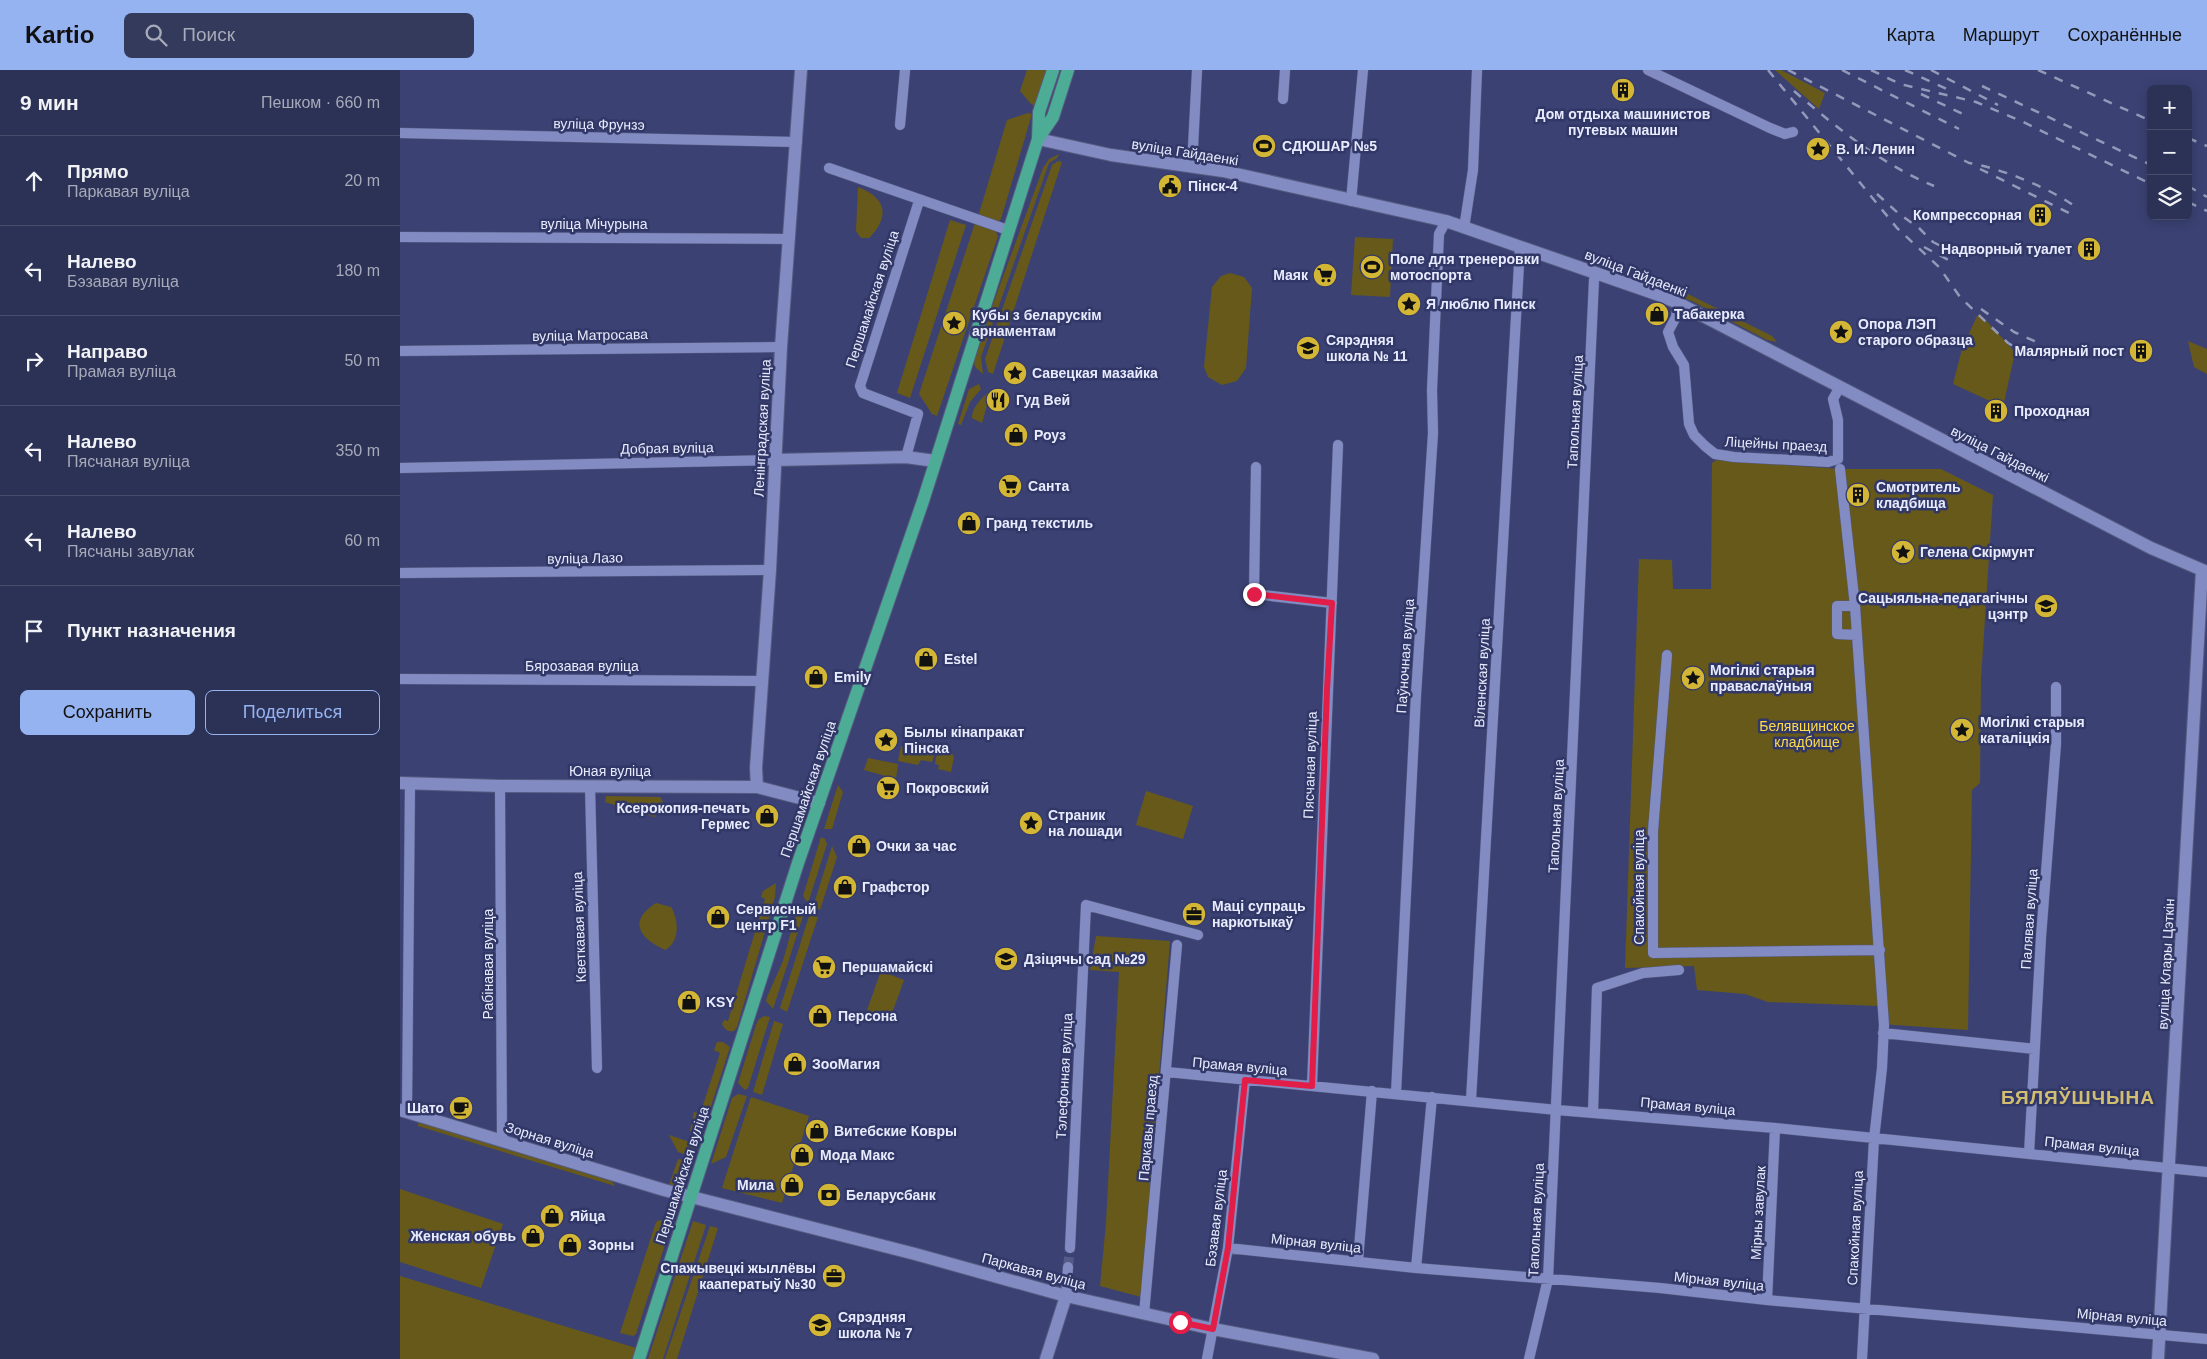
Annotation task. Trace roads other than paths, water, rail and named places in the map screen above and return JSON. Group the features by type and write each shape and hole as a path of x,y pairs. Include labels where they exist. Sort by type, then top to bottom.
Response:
{"main road":[{"name":"Першамайская вуліца","path":"1038,139 1039,112 1053,70"},
{"name":"Першамайская вуліца","path":"639,1359 819,803 935,461 1038,139 1053,117 1068,70"}],"street":[{"name":"Ленінградская вуліца","path":"757,787 756,768 770,570 781,347 801,70"},
{"path":"900,125 905,70"},
{"path":"1192,167 1197,70"},
{"path":"1283,99 1285,70"},
{"path":"1351,201 1363,70"},
{"path":"1464,228 1473,170 1477,70"},
{"path":"1648,70 1770,128 1785,134 1793,132"},
{"name":"вуліца Фрунзэ","path":"400,133 797,142"},
{"name":"вуліца Гайдаенкі","path":"1038,139 1111,155 1223,171 1446,222 1597,273 1678,303 2151,548 2205,571"},
{"path":"829,168 1008,230"},
{"name":"Першамайская вуліца","path":"906,457 918,414 863,393 860,386 920,201"},
{"name":"Паўночная вуліца","path":"1396,1093 1416,695 1433,432 1432,390 1439,234 1446,222"},
{"name":"вуліца Мічурына","path":"400,237 789,239"},
{"name":"Віленская вуліца","path":"1471,1100 1520,247"},
{"name":"Тапольная вуліца","path":"1529,1359 1548,1279 1594,280 1597,273"},
{"name":"Ліцейны праезд","path":"1678,303 1676,317 1668,332 1673,347 1684,365 1689,424 1694,435 1715,454 1828,462 1838,459 1838,420 1833,399 1840,387"},
{"name":"вуліца Матросава","path":"400,351 781,347"},
{"name":"Пясчаная вуліца","path":"1312,1086 1338,445"},
{"name":"Добрая вуліца","path":"400,468 906,457 935,461"},
{"path":"1256,467 1254,594 1332,603"},
{"name":"Спакойная вуліца","path":"1840,469 1855,606 1880,950 1884,1033 1874,1139 1862,1359"},
{"name":"вуліца Лазо","path":"400,573 770,570"},
{"name":"вуліца Клары Цэткін","path":"2158,1359 2205,571"},
{"path":"1855,606 1837,606 1837,634 1857,634"},
{"name":"Спакойная вуліца","path":"1667,655 1653,831 1653,953 1880,950"},
{"name":"Бярозавая вуліца","path":"400,679 763,681"},
{"name":"Палявая вуліца","path":"2030,1154 2035,1050 2056,744 2056,687"},
{"path":"403,1111 405,783"},
{"name":"Юная вуліца","path":"405,783 500,786 757,787 819,803"},
{"name":"Рабінавая вуліца","path":"500,786 502,1141"},
{"name":"Кветкавая вуліца","path":"590,786 597,1068"},
{"name":"Тэлефонная вуліца","path":"1070,1248 1086,905 1198,935"},
{"name":"Паркавы праезд","path":"1144,1314 1177,945"},
{"path":"1593,1112 1597,988 1643,973 1679,970"},
{"path":"1884,1033 2035,1050"},
{"name":"Прамая вуліца","path":"1167,1072 1471,1100 1556,1110 1775,1128 2207,1172"},
{"name":"Бэзавая вуліца","path":"1207,1359 1228,1248 1245,1080"},
{"path":"1358,1262 1372,1091"},
{"path":"1416,1268 1432,1097"},
{"name":"Зорная вуліца","path":"403,1111 691,1198"},
{"name":"Мірны завулак","path":"1767,1300 1775,1128"},
{"name":"Паркавая вуліца","path":"691,1198 915,1254 1066,1296 1213,1329 1373,1359"},
{"name":"Мірная вуліца","path":"1228,1248 1416,1268 1660,1288 1767,1300 1865,1307 2207,1339"},
{"path":"1046,1359 1066,1296 1068,1267"}],"tunnel":[{"path":"1068,1267 1070,1248"}],"railway":[{"path":"1768,70 1897,228 1939,267 1960,297 2008,343 2035,359"},
{"path":"1788,70 1969,163 1995,169 2023,179 2073,205"},
{"path":"1842,70 1959,129"},
{"path":"1871,70 1900,84 1976,102 2021,121 2147,182"},
{"path":"1905,70 1951,91"},
{"path":"1931,70 1998,105"},
{"path":"2038,70 2147,119"},
{"path":"1982,86 2147,163"},
{"path":"1794,91 1860,144 1896,167 1934,186"},
{"path":"1921,94 1965,115"},
{"path":"2192,140 2207,146"},
{"path":"1980,169 2069,213"},
{"path":"2192,188 2207,197"},
{"path":"1877,194 1898,213 1919,228 1933,242 1958,255"},
{"path":"2192,204 2207,211"},
{"path":"1924,247 1954,263"},
{"path":"1981,309 2014,332 2041,344"}],"place":[{"name":"Дом отдыха машинистов путевых машин","path":"1623,90"},
{"name":"СДЮШАР №5","path":"1264,146"},
{"name":"В. И. Ленин","path":"1818,149"},
{"name":"Пінск-4","path":"1170,186"},
{"name":"Компрессорная","path":"2040,215"},
{"name":"Надворный туалет","path":"2089,249"},
{"name":"Поле для тренеровки мотоспорта","path":"1372,267"},
{"name":"Маяк","path":"1325,275"},
{"name":"Я люблю Пинск","path":"1409,304"},
{"name":"Табакерка","path":"1657,314"},
{"name":"Кубы з беларускім арнаментам","path":"954,323"},
{"name":"Опора ЛЭП старого образца","path":"1841,332"},
{"name":"Сярэдняя школа № 11","path":"1308,348"},
{"name":"Малярный пост","path":"2141,351"},
{"name":"Савецкая мазайка","path":"1015,373"},
{"name":"Гуд Вей","path":"998,400"},
{"name":"Проходная","path":"1996,411"},
{"name":"Роуз","path":"1016,435"},
{"name":"Санта","path":"1010,486"},
{"name":"Смотритель кладбища","path":"1858,495"},
{"name":"Гранд текстиль","path":"969,523"},
{"name":"Гелена Скірмунт","path":"1903,552"},
{"name":"Сацыяльна-педагагічны цэнтр","path":"2046,606"},
{"name":"Estel","path":"926,659"},
{"name":"Emily","path":"816,677"},
{"name":"Могілкі старыя праваслаўныя","path":"1693,678"},
{"name":"Могілкі старыя каталіцкія","path":"1962,730"},
{"name":"Былы кінапракат Пінска","path":"886,740"},
{"name":"Покровский","path":"888,788"},
{"name":"Ксерокопия-печать Гермес","path":"767,816"},
{"name":"Страник на лошади","path":"1031,823"},
{"name":"Очки за час","path":"859,846"},
{"name":"Графстор","path":"845,887"},
{"name":"Маці супраць наркотыкаў","path":"1194,914"},
{"name":"Сервисный центр F1","path":"718,917"},
{"name":"Дзіцячы сад №29","path":"1006,959"},
{"name":"Першамайскі","path":"824,967"},
{"name":"KSY","path":"689,1002"},
{"name":"Персона","path":"820,1016"},
{"name":"ЗооМагия","path":"795,1064"},
{"name":"Шато","path":"461,1108"},
{"name":"Витебские Ковры","path":"817,1131"},
{"name":"Мода Макс","path":"802,1155"},
{"name":"Мила","path":"792,1185"},
{"name":"Беларусбанк","path":"829,1195"},
{"name":"Яйца","path":"552,1216"},
{"name":"Женская обувь","path":"533,1236"},
{"name":"Зорны","path":"570,1245"},
{"name":"Спажывецкі жыллёвы кааператыў №30","path":"834,1276"},
{"name":"Сярэдняя школа № 7","path":"820,1325"}],"district":[{"name":"БЯЛЯЎШЧЫНА","path":"2078,1097"}],"park label":[{"name":"Белявщинское кладбище","path":"1807,734"}]}
